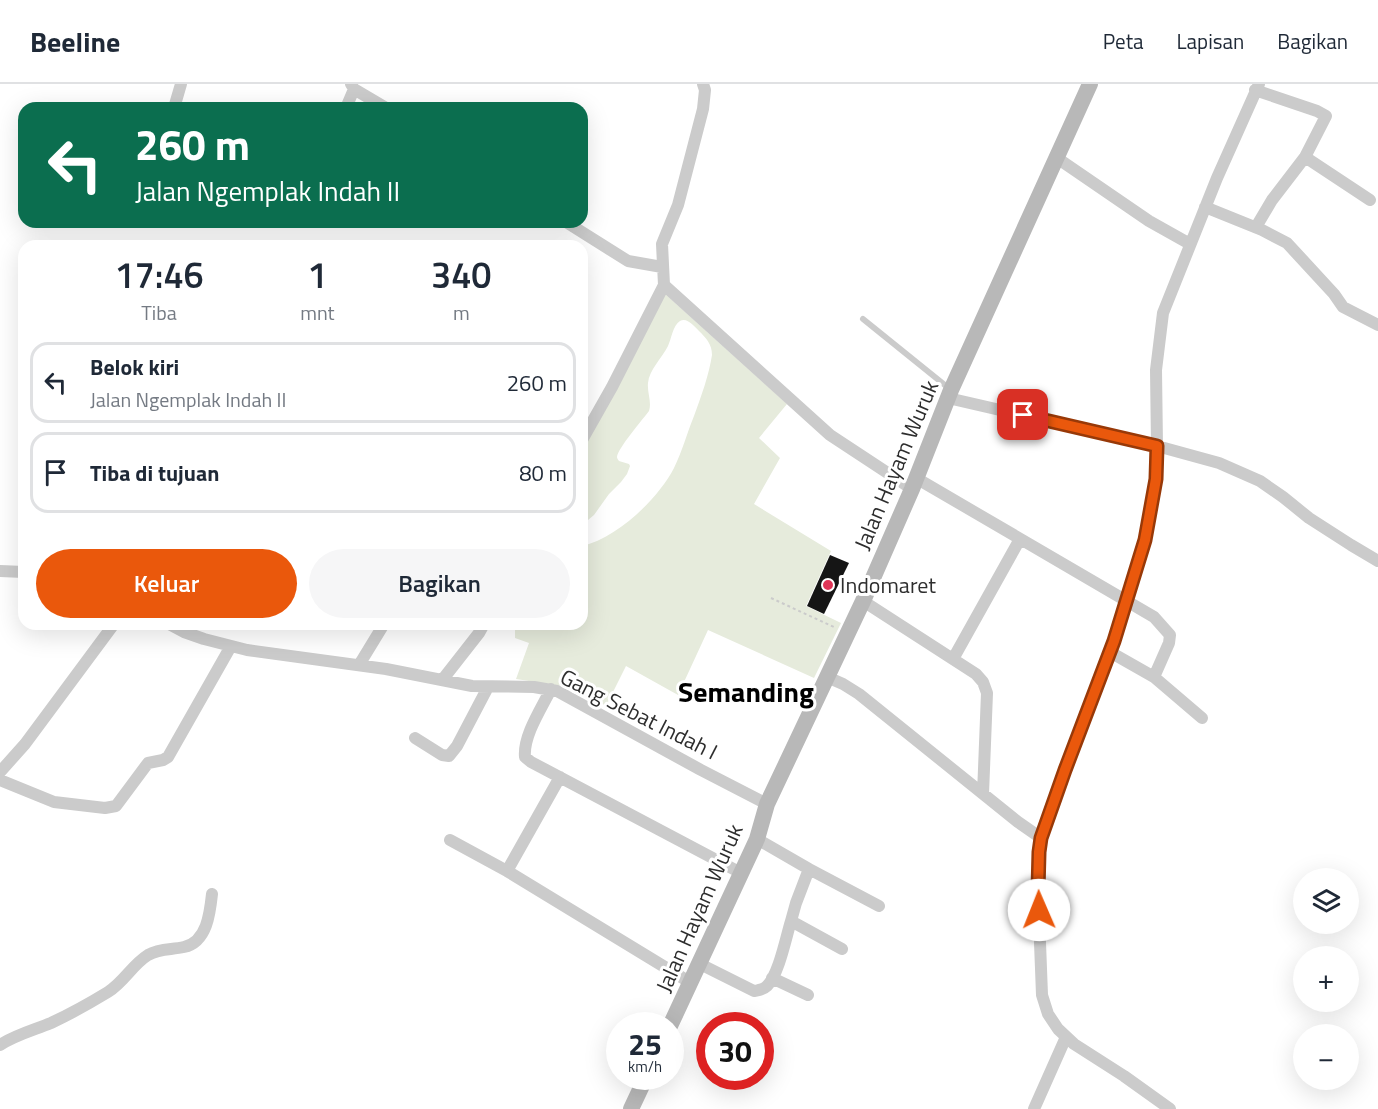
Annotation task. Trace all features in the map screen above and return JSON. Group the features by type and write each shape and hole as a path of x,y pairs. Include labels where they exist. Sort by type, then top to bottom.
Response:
{"main road":[{"name":"Jalan Hayam Wuruk","path":"677,1012 757,839 767,804 863,601 950,394 1090,84"},
{"path":"631,1109 640,1090"}],"street":[{"path":"176,102 181,84"},
{"path":"588,429 664,285 662,244 678,204 703,109 705,90 703,84"},
{"path":"348,102 352,86 377,102"},
{"path":"1170,1109 1084,1051 1058,1029 1047,1014 1042,995 1039,852 1041,838 1065,770 1110,652 1145,540 1156,479 1156,370 1163,313 1205,207 1257,87 1326,116 1305,157 1272,200 1256,227"},
{"path":"1305,157 1370,200"},
{"path":"1057,158 1149,221 1190,244"},
{"path":"1205,207 1256,227 1287,243 1343,307 1378,325"},
{"path":"576,228 628,261 662,267"},
{"path":"664,285 830,435 914,484 1020,539 1154,617 1170,635 1169,643 1154,677"},
{"path":"950,394 1219,463 1260,481 1309,518 1378,561"},
{"path":"953,659 1020,539"},
{"path":"0,572 18,572"},
{"path":"863,601 976,674 983,682 987,693 982,794"},
{"path":"0,772 25,744 110,630"},
{"name":"Gang Sebat Indah I","path":"182,630 194,636 266,653 359,665 472,686 550,689 569,696 767,804"},
{"path":"359,665 380,630"},
{"path":"443,679 481,630"},
{"path":"0,780 54,802 105,808 116,806 148,763 168,757 231,646"},
{"path":"1110,652 1154,677 1202,718"},
{"path":"827,677 859,694 982,794 1041,838"},
{"path":"415,738 442,755 449,756 457,746 488,687"},
{"path":"550,689 527,738 524,749 525,757 741,873"},
{"path":"507,871 560,777"},
{"path":"757,839 879,906"},
{"path":"450,840 507,871 691,983"},
{"path":"700,964 754,991 762,990 768,985 778,965 796,903 809,869"},
{"path":"0,1045 51,1023 107,993 121,983 141,960 156,951 191,945 205,928 212,894"},
{"path":"792,921 842,949"},
{"path":"772,978 808,995"},
{"path":"1034,1109 1066,1037"}],"lane":[{"path":"863,319 950,394"}],"path":[{"path":"771,598 847,633"}],"shaded area":[{"path":"664,293 787,404 759,438 780,458 754,504 831,551 806,606 841,623 814,678 708,630 678,695 626,666 606,706 575,688 516,679 529,643 515,638 515,630 588,630 588,544 609,535 635,516 658,492 674,468 709,370 712,355 706,339 688,321 680,321 676,326 668,346 651,373 648,383 649,411 618,453 619,461 630,466 627,474 588,520 588,434"}],"building":[{"name":"Indomaret","path":"830,555 849,563 824,614 807,606"}],"place":[{"name":"Indomaret","path":"828,585"}],"district":[{"name":"Semanding","path":"746,691"}],"route":[{"path":"1023,415 1157,446 1156,479 1145,540 1114,641 1041,838 1039,910"}]}
